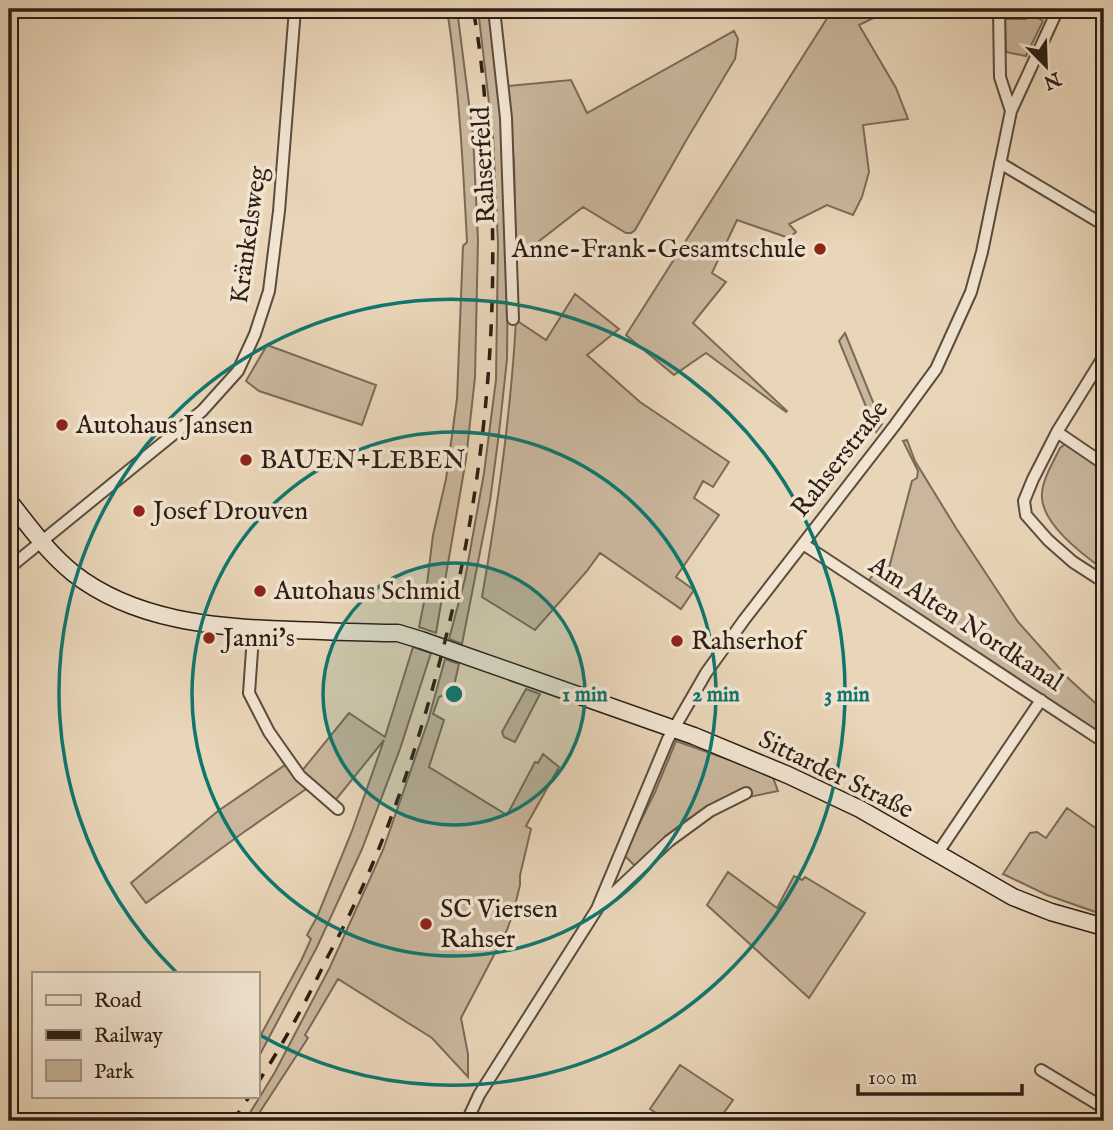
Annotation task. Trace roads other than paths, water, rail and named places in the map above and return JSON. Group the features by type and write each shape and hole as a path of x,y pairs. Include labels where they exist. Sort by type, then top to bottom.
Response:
{"street":[{"name":"Kränkelsweg","path":"9,568 202,411 238,371 256,334 269,291 279,211 295,9"},
{"name":"Rahserfeld","path":"494,9 506,118 513,319"},
{"path":"999,9 1000,77 1011,111"},
{"name":"Rahserstraße","path":"467,1121 479,1096 597,909 673,730 696,689 718,654 936,369 971,292 982,252 1011,111 1058,9"},
{"path":"1000,163 1104,225"},
{"path":"1104,356 1057,432 1024,501 1026,515 1048,540 1073,562 1104,582"},
{"path":"1057,432 1104,464"},
{"name":"Sittarder Straße","path":"9,501 42,541 73,572 108,595 153,613 252,629 398,633 449,649 694,736 788,775 831,795 1013,897 1051,912 1104,927"},
{"name":"Am Alten Nordkanal","path":"803,544 1104,742"},
{"path":"252,629 249,693 269,732 300,776 338,809"},
{"path":"937,854 1041,700"},
{"name":"Rahserstraße","path":"597,909 669,841 710,811 746,793"},
{"path":"1041,1070 1104,1108"}],"railway":[{"path":"259,1081 295,1021 342,929 388,825 431,694 463,560 484,424 492,287 489,149 473,9"},
{"path":"233,1121 248,1098"}],"place":[{"name":"Anne-Frank-Gesamtschule","path":"820,249"},
{"name":"Autohaus Jansen","path":"62,425"},
{"name":"BAUEN+LEBEN","path":"246,460"},
{"name":"Josef Drouven","path":"139,511"},
{"name":"Autohaus Schmid","path":"260,591"},
{"name":"Janni's","path":"209,638"},
{"name":"Rahserhof","path":"677,641"},
{"name":"SC Viersen Rahser","path":"426,924"}]}
